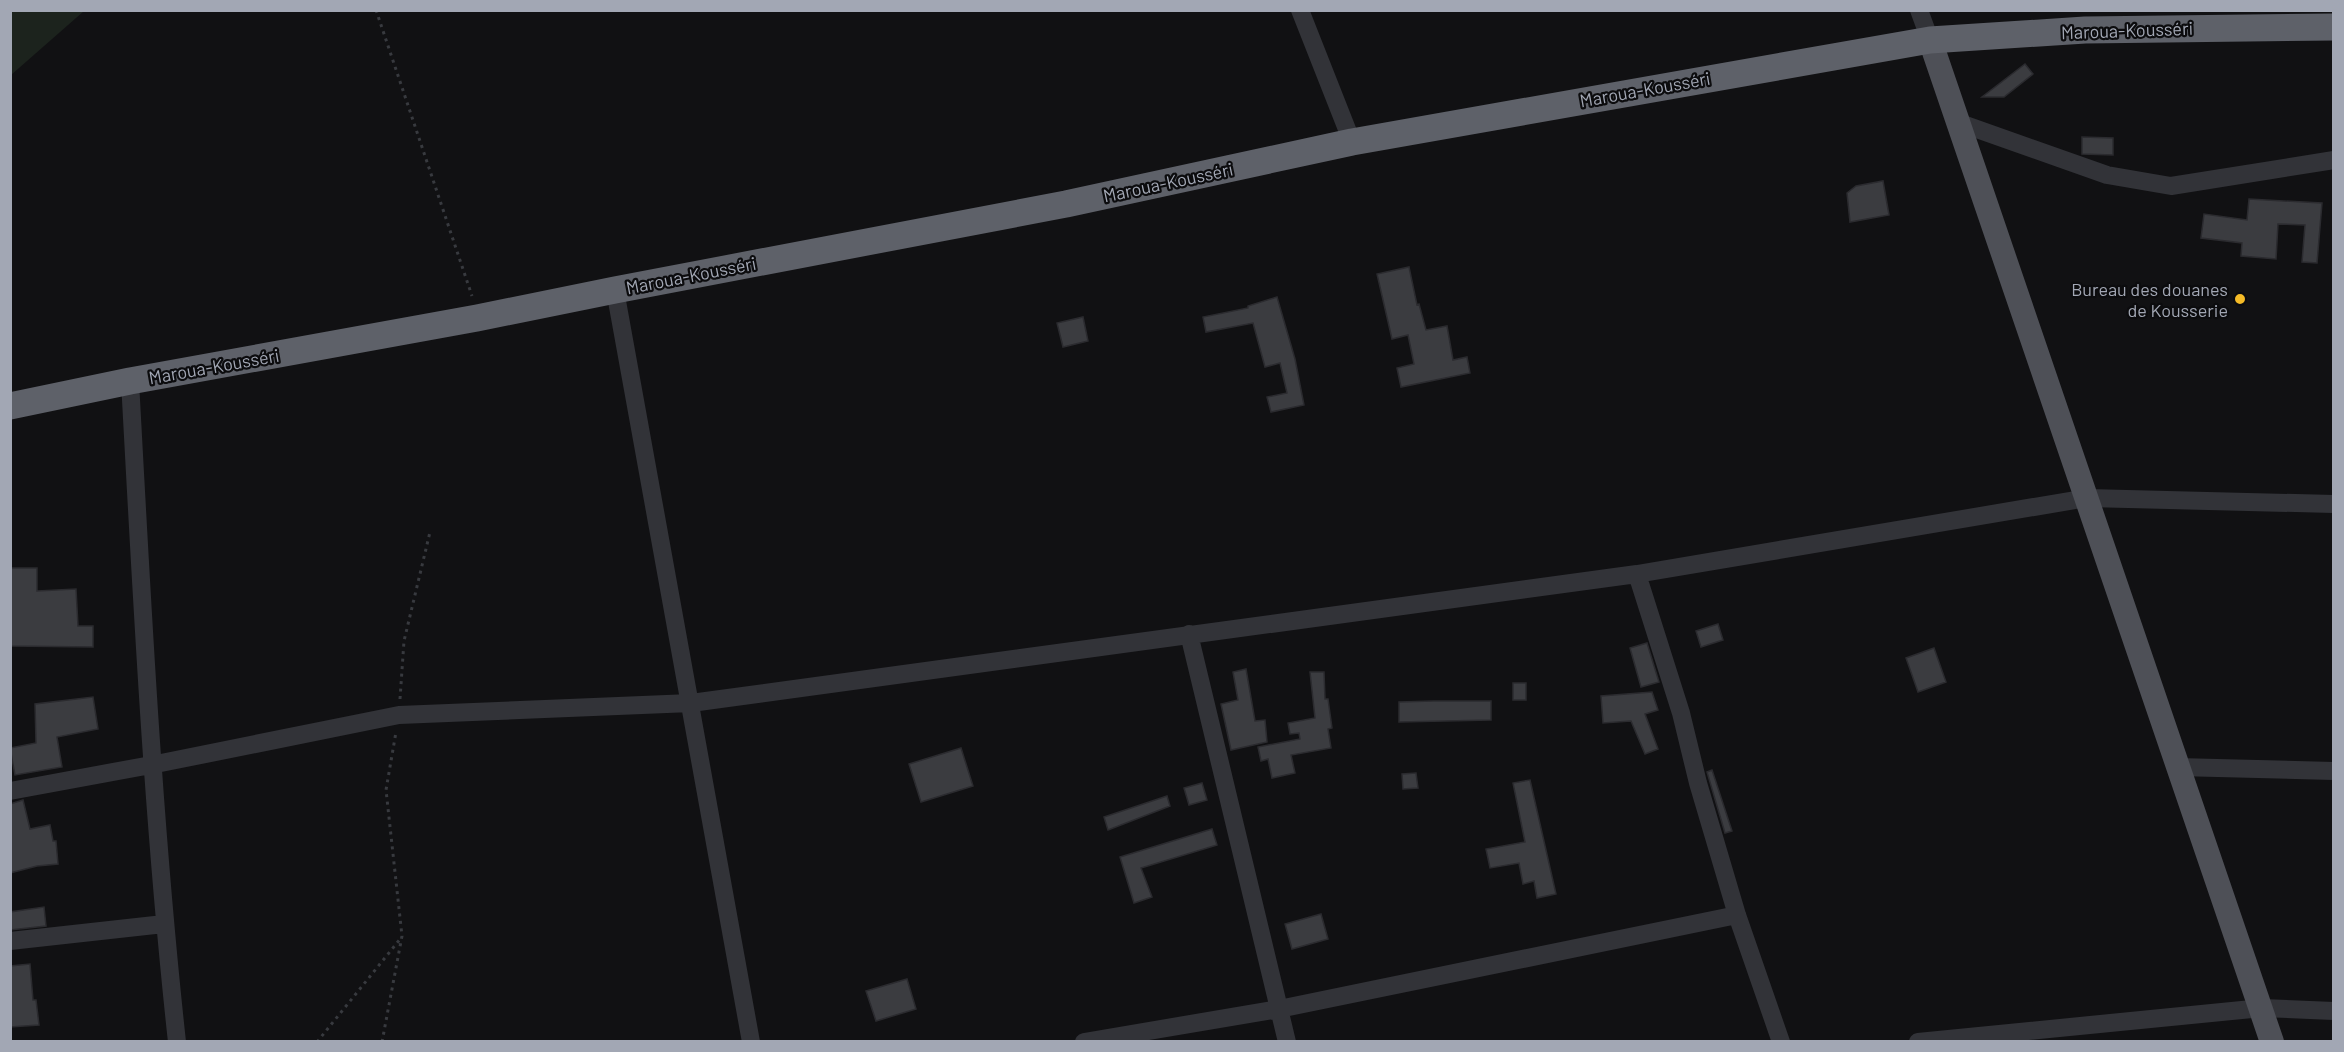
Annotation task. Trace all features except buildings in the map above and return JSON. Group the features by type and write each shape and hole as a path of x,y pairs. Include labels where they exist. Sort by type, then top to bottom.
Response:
{"highway":[{"name":"Maroua-Kousséri","path":"10,406 129,381 477,318 1066,204 1352,142 1930,40 2254,18 2334,27"}],"main road":[{"path":"1930,40 2272,1041"}],"street":[{"path":"1300,10 1352,142"},
{"path":"1919,10 1930,40"},
{"path":"1957,122 2108,175 2171,186 2334,160"},
{"path":"615,290 751,1041"},
{"path":"129,381 152,765 164,924 177,1041"},
{"path":"10,791 399,715 691,703 1636,574 2087,498 2334,504"},
{"path":"1636,574 1681,713 1698,783 1737,915 1781,1041"},
{"path":"1189,634 1287,1041"},
{"path":"2177,767 2334,771"},
{"path":"1084,1041 1279,1009 1737,915"},
{"path":"10,942 164,924"},
{"path":"1918,1041 2262,1008 2334,1011"}],"path":[{"path":"376,10 473,300 477,318"},
{"path":"382,1041 402,936 386,790 399,715 404,640 430,532"},
{"path":"317,1041 402,936"}],"shaded area":[{"path":"11,10 84,10 84,11 11,75"}],"place":[{"name":"Bureau des douanes de Kousserie","path":"2240,299"}]}
